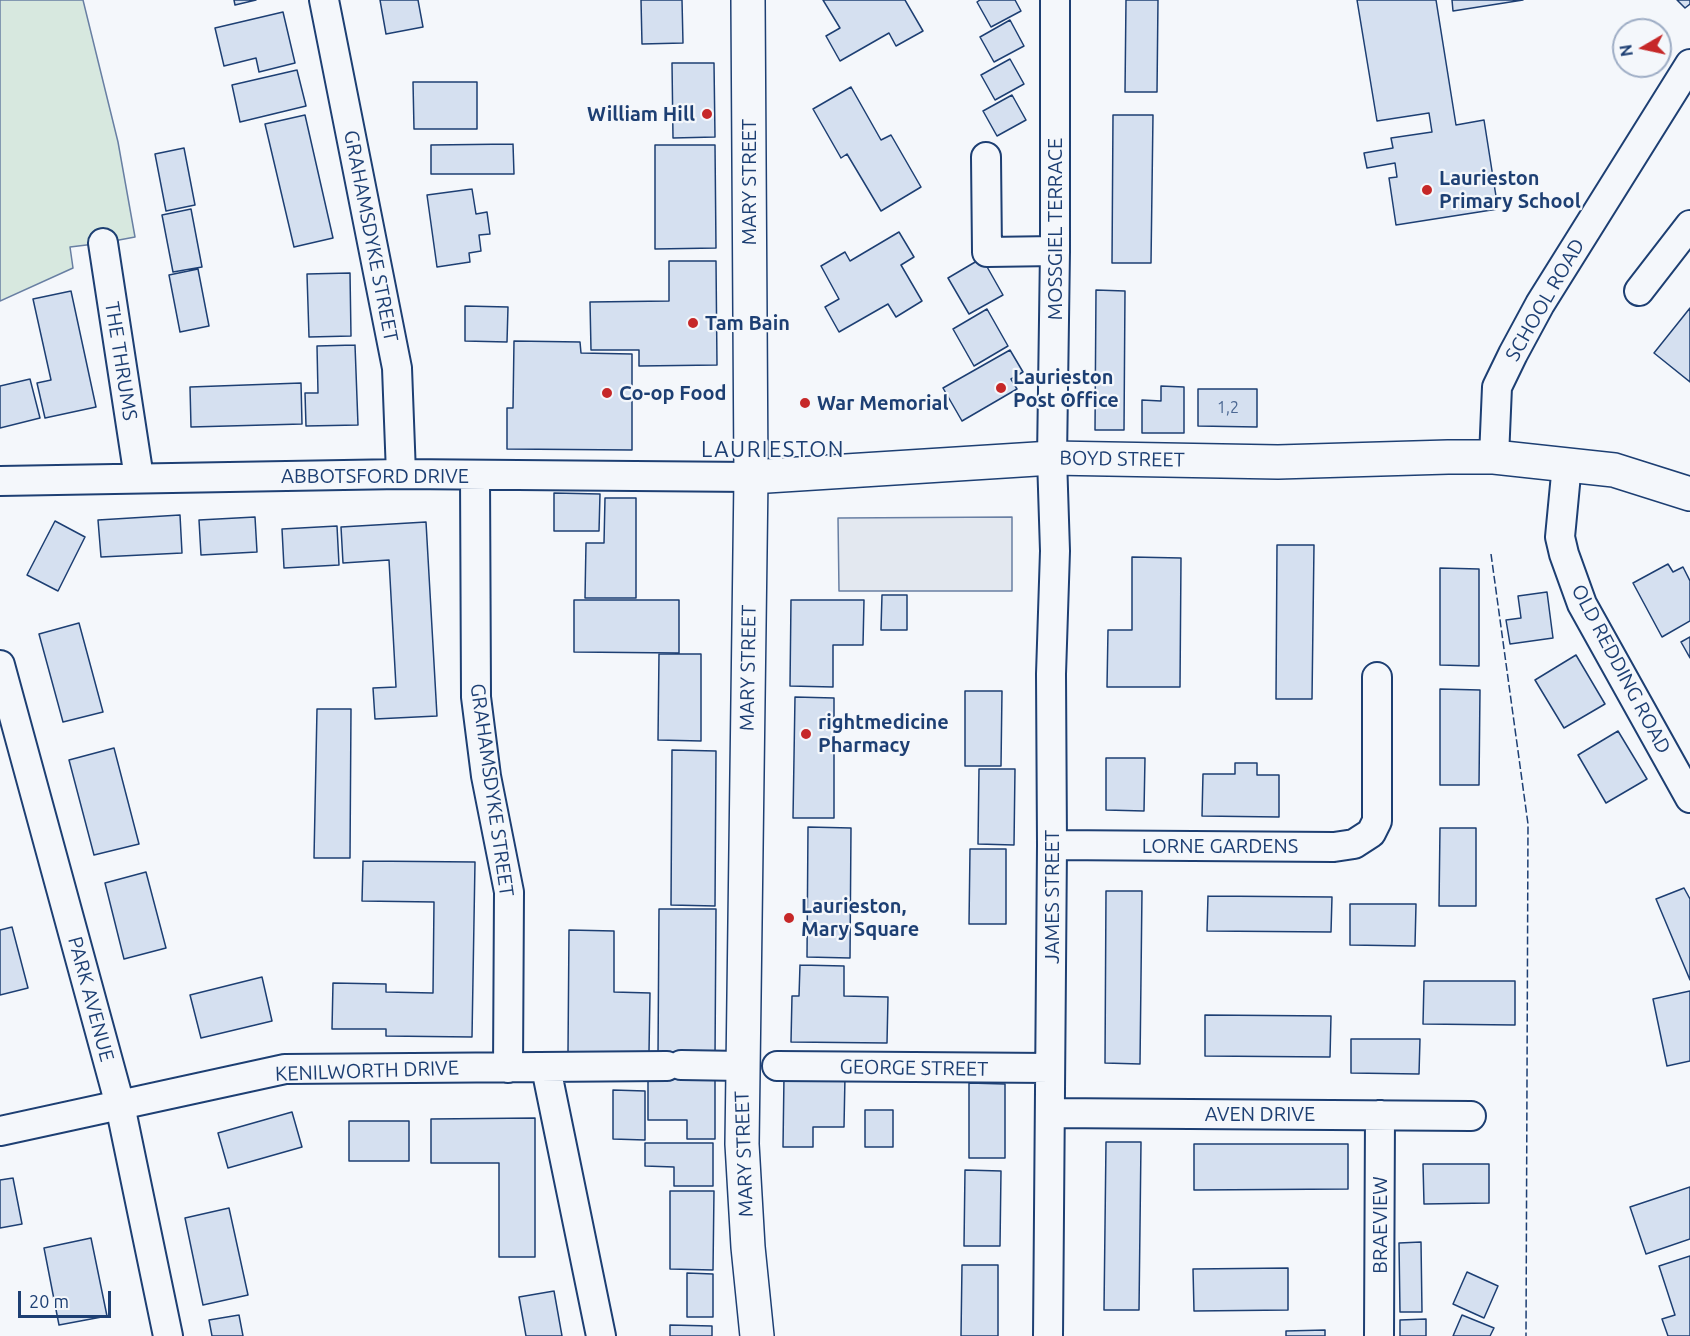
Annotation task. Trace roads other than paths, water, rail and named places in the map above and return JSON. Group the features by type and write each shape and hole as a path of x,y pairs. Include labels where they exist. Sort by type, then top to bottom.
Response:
{"main road":[{"name":"MARY STREET","path":"748,0 751,477 742,1065 743,1167 751,1279 758,1336"},
{"name":"BOYD STREET","path":"751,477 1052,458 1278,462 1448,456 1494,457 1614,470 1690,494"}],"street":[{"name":"GRAHAMSDYKE STREET","path":"324,0 397,368 400,474"},
{"name":"MOSSGIEL TERRACE","path":"1052,458 1055,0"},
{"name":"SCHOOL ROAD","path":"1494,457 1497,387 1513,354 1540,304 1690,64"},
{"path":"986,157 987,252 1055,251"},
{"path":"1639,291 1690,225"},
{"name":"THE THRUMS","path":"103,243 139,478"},
{"name":"JAMES STREET","path":"1048,1336 1051,674 1054,551 1052,458"},
{"name":"OLD REDDING ROAD","path":"1567,464 1560,537 1582,604 1690,798"},
{"name":"ABBOTSFORD DRIVE","path":"0,481 400,474 751,477"},
{"name":"GRAHAMSDYKE STREET","path":"475,476 476,697 486,776 509,892 508,1068"},
{"name":"PARK AVENUE","path":"0,665 120,1105 168,1336"},
{"name":"LORNE GARDENS","path":"1052,845 1334,847 1354,844 1371,833 1377,821 1377,677"},
{"name":"KENILWORTH DRIVE","path":"0,1131 285,1069 742,1065"},
{"name":"GEORGE STREET","path":"777,1066 1050,1068"},
{"path":"546,1068 601,1336"},
{"name":"AVEN DRIVE","path":"1050,1113 1471,1116"},
{"name":"BRAEVIEW","path":"1379,1336 1380,1115"}],"place":[{"name":"William Hill","path":"707,114"},
{"name":"Laurieston Primary School","path":"1427,190"},
{"name":"Tam Bain","path":"693,323"},
{"name":"Laurieston Post Office","path":"1001,388"},
{"name":"Co-op Food","path":"607,393"},
{"name":"War Memorial","path":"805,403"},
{"name":"rightmedicine Pharmacy","path":"806,734"},
{"name":"Laurieston, Mary Square","path":"789,918"}],"district":[{"name":"LAURIESTON","path":"773,450"}]}
